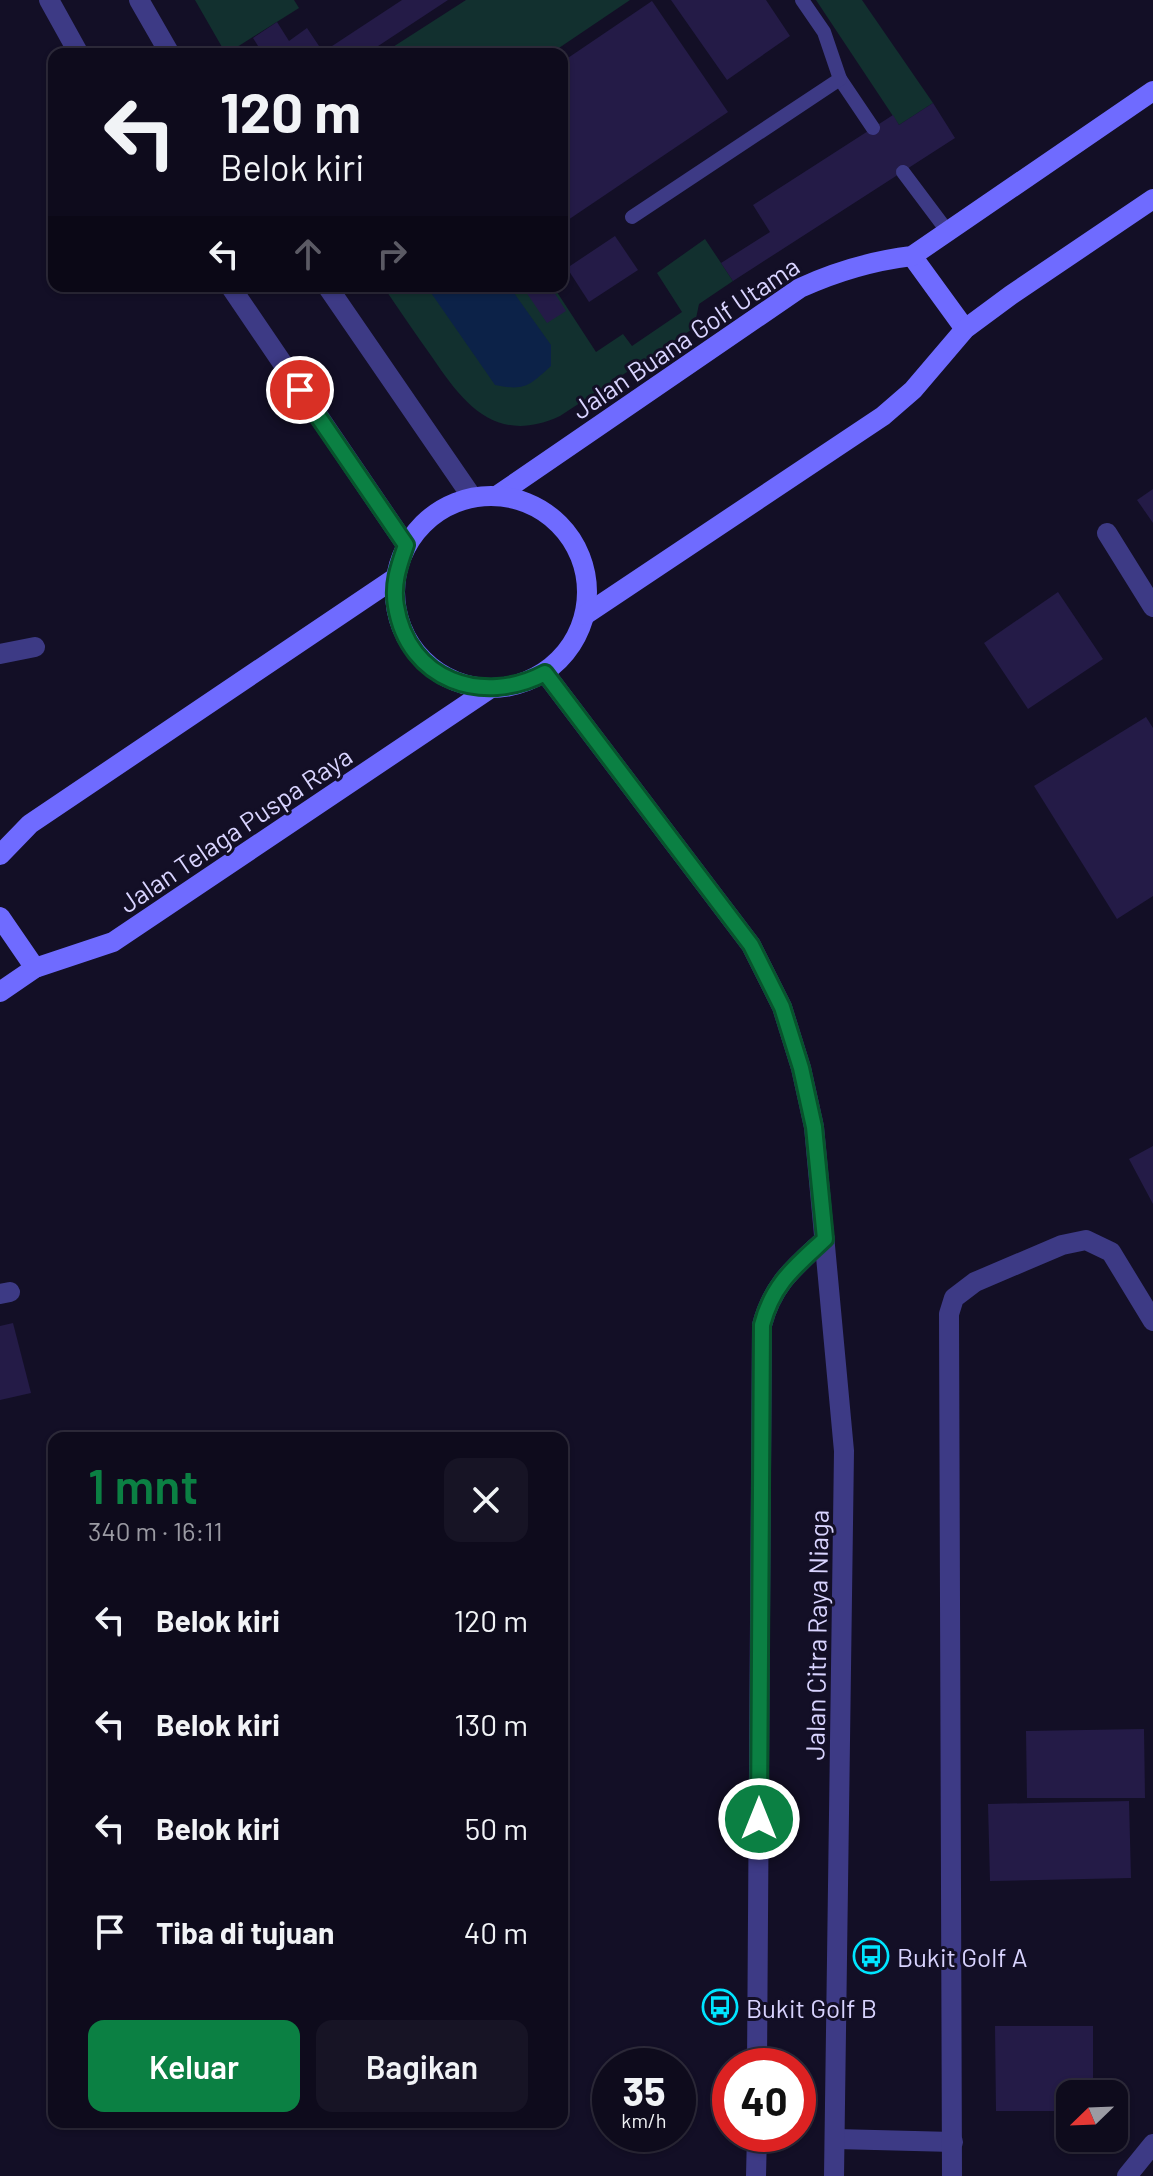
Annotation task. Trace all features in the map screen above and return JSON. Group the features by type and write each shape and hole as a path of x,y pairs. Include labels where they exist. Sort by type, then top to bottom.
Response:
{"main road":[{"name":"Jalan Buana Golf Utama","path":"498,495 800,288 869,261 912,256 1153,91"},
{"path":"585,615 883,416 913,390 965,329 1153,199"},
{"path":"912,256 965,329"},
{"path":"498,495 525,501 549,515 569,535 582,560 587,587 585,615 577,638 563,657 528,683 488,690 462,685 437,673 417,655 403,631 395,605 395,578 406,545 423,523 445,506 472,497 498,495"},
{"path":"0,855 30,824 395,578"},
{"name":"Jalan Telaga Puspa Raya","path":"0,992 35,968 113,942 488,690"},
{"path":"0,917 35,968"}],"street":[{"path":"49,0 76,48"},
{"path":"139,0 167,48"},
{"path":"234,292 406,545"},
{"path":"331,292 472,497"},
{"path":"1107,533 1153,607"},
{"path":"0,654 35,647"},
{"name":"Jalan Citra Raya Niaga","path":"545,673 751,945 782,1007 801,1068 814,1127 844,1451 834,2176"},
{"path":"757,2048 762,1325 768,1302 781,1281 825,1239"},
{"path":"952,2176 949,1314 954,1298 975,1282 1062,1245 1086,1240 1111,1252 1153,1321"},
{"path":"836,2139 953,2142"},
{"path":"1127,2176 1153,2144"},
{"path":"756,2176 757,2152"}],"lane":[{"path":"802,0 824,32 840,79 873,128"},
{"path":"632,217 840,79"},
{"path":"903,172 948,232"}],"green space":[{"path":"195,0 294,0 299,8 236,48 223,48"},
{"path":"466,0 630,0 559,48 391,48"},
{"path":"816,0 862,0 933,103 899,125"},
{"path":"705,239 733,281 699,304 694,328 560,416 538,424 518,426 485,416 470,405 444,375 387,292 557,292 596,352 623,334 632,346 682,312 657,273"}],"water":[{"path":"430,292 513,292 551,345 551,366 532,382 520,387 495,385"}],"building":[{"path":"402,0 448,0 375,48 329,48"},
{"path":"671,0 766,0 790,36 727,80"},
{"path":"652,1 728,112 568,220 568,58"},
{"path":"277,22 289,41 307,28 320,48 259,48 253,38"},
{"path":"933,103 955,138 733,281 721,263 770,232 753,205 893,115 899,125"},
{"path":"615,236 638,270 589,302 568,267"},
{"path":"526,292 554,292 566,311 547,323"},
{"path":"1153,489 1153,523 1137,500"},
{"path":"1058,592 1103,659 1028,709 984,643"},
{"path":"1146,717 1153,728 1153,896 1117,919 1034,786"},
{"path":"1153,1146 1153,1204 1129,1159"},
{"path":"13,1323 31,1393 0,1400 0,1326"},
{"path":"1144,1729 1145,1798 1027,1798 1026,1731"},
{"path":"1129,1801 1131,1878 990,1881 988,1804"},
{"path":"995,2026 1093,2026 1093,2080 1056,2080 1056,2111 996,2111"}],"place":[{"name":"Bukit Golf A","path":"871,1956"},
{"name":"Bukit Golf B","path":"720,2007"}],"route":[{"path":"300,390 406,545 395,578 395,605 403,631 417,655 437,673 462,685 488,690 528,683 545,673 751,945 782,1007 801,1068 814,1127 825,1239 781,1281 768,1302 762,1325 759,1819"}]}
